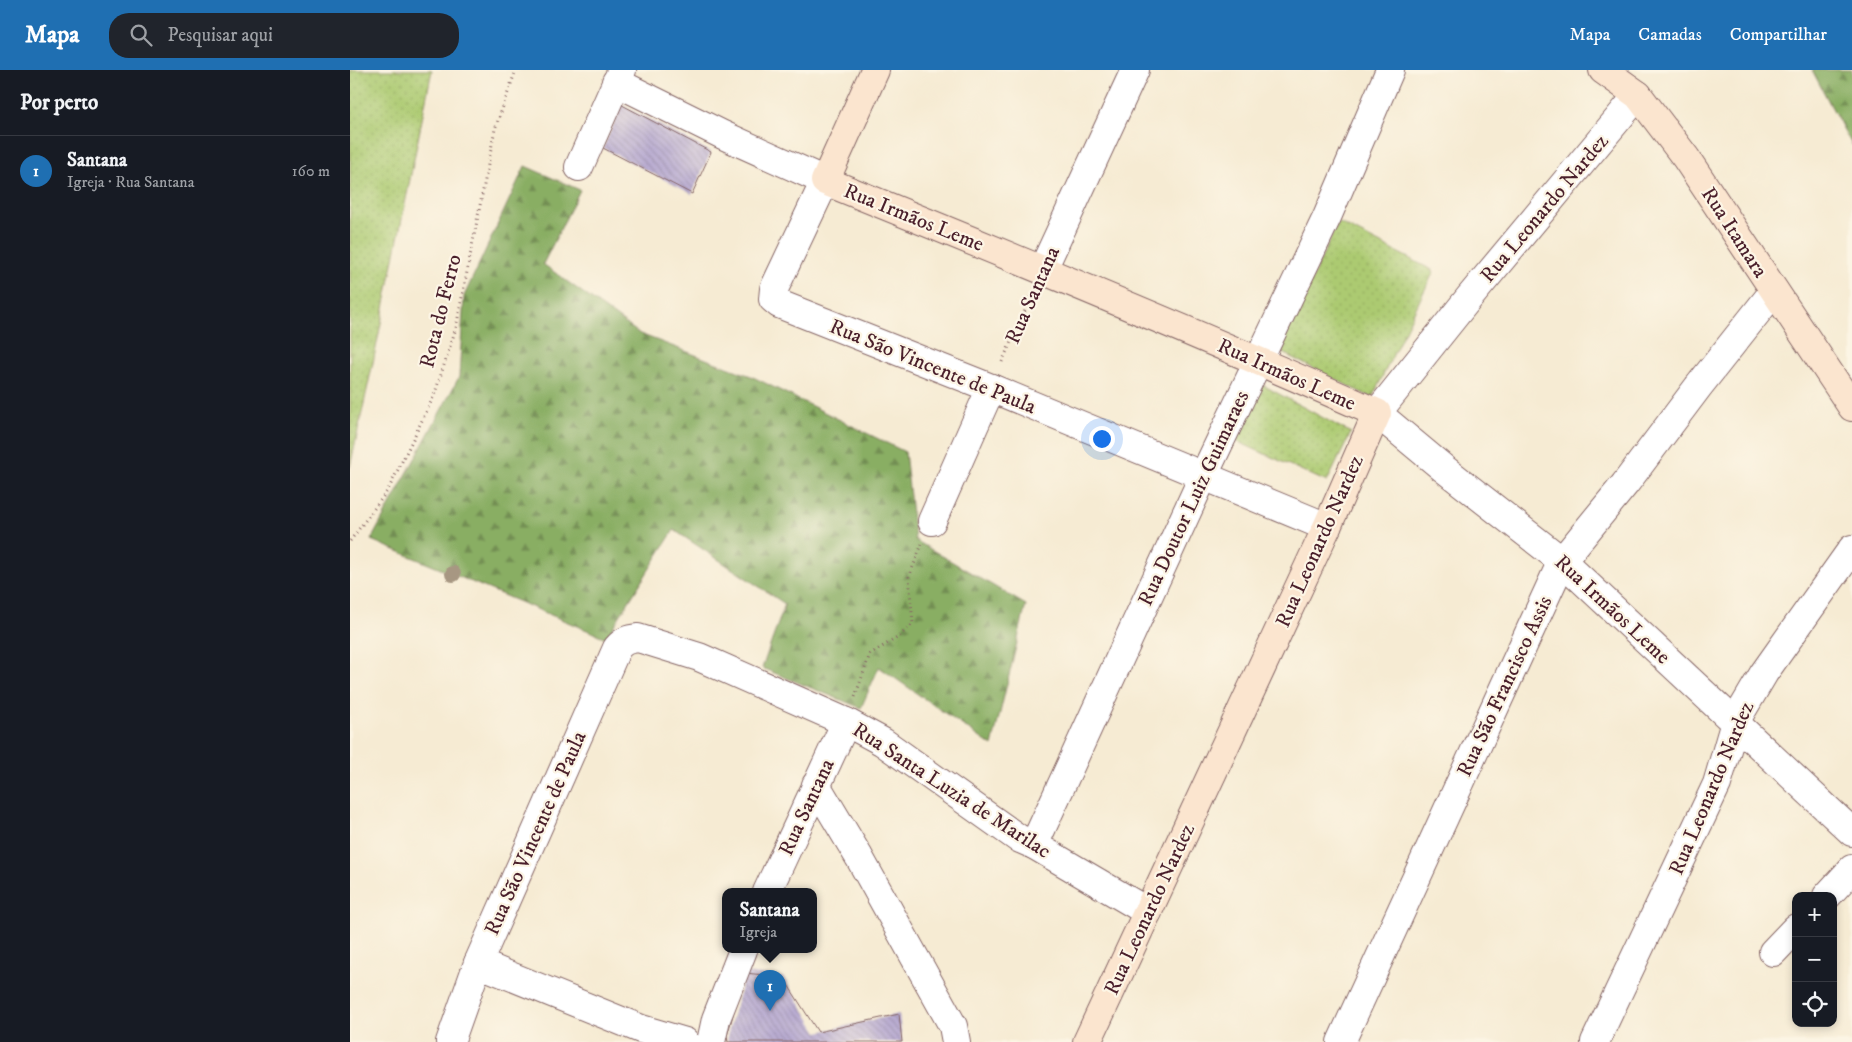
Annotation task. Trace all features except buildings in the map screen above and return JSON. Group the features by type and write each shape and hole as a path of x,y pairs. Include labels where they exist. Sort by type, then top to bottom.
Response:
{"street":[{"name":"Rua São Vincente de Paula","path":"875,70 826,181 774,289 773,298 779,304 991,388 1327,527"},
{"name":"Rua Santana","path":"1043,269 1135,70"},
{"name":"Rua Doutor Luiz Guimaraes","path":"1034,845 1203,477 1327,217 1390,70"},
{"name":"Rua Itamara","path":"1603,70 1638,95 1686,158 1852,407"},
{"name":"Rua Irmãos Leme","path":"619,76 723,135 826,181 1043,269 1258,360 1377,413 1443,468 1562,561 1852,832"},
{"path":"578,167 619,76"},
{"name":"Rua Leonardo Nardez","path":"1087,1042 1327,527 1377,413 1469,298 1638,95"},
{"name":"Rua São Francisco Assis","path":"1341,1042 1562,561 1625,484 1774,291"},
{"path":"932,521 991,388"},
{"name":"Rua Leonardo Nardez","path":"1606,1037 1717,784 1736,722 1764,672 1852,549"},
{"name":"Rua São Vincente de Paula","path":"450,1042 478,962 617,648 623,642 638,638"},
{"name":"Rua Santa Luzia de Marilac","path":"638,638 700,657 846,722 883,742 1018,838 1034,845 1148,912"},
{"name":"Rua Santana","path":"769,888 846,722"},
{"path":"816,785 859,857 953,1026 956,1042"},
{"path":"1831,892 1852,870"},
{"path":"1772,952 1792,932"},
{"path":"711,1042 716,1019 742,953"},
{"path":"478,962 641,1029 685,1042"}],"path":[{"name":"Rota do Ferro","path":"350,541 388,490 434,396 456,328 495,129 516,70"},
{"name":"Rua Santana","path":"991,388 1043,269"},
{"path":"846,722 870,654 897,638 913,624 909,577 932,521"}],"green space":[{"path":"350,70 432,70 350,467"},
{"path":"1812,70 1852,70 1852,145 1847,136"},
{"path":"525,166 580,190 543,264 640,334 751,376 905,452 915,540 1026,605 992,746 879,667 861,708 762,668 785,604 674,530 606,638 371,540 459,377 464,296"},
{"path":"1338,222 1434,271 1372,398 1279,351"},
{"path":"1257,382 1351,433 1327,482 1225,436"}],"place":[{"name":"Santana","path":"770,1011"}]}
